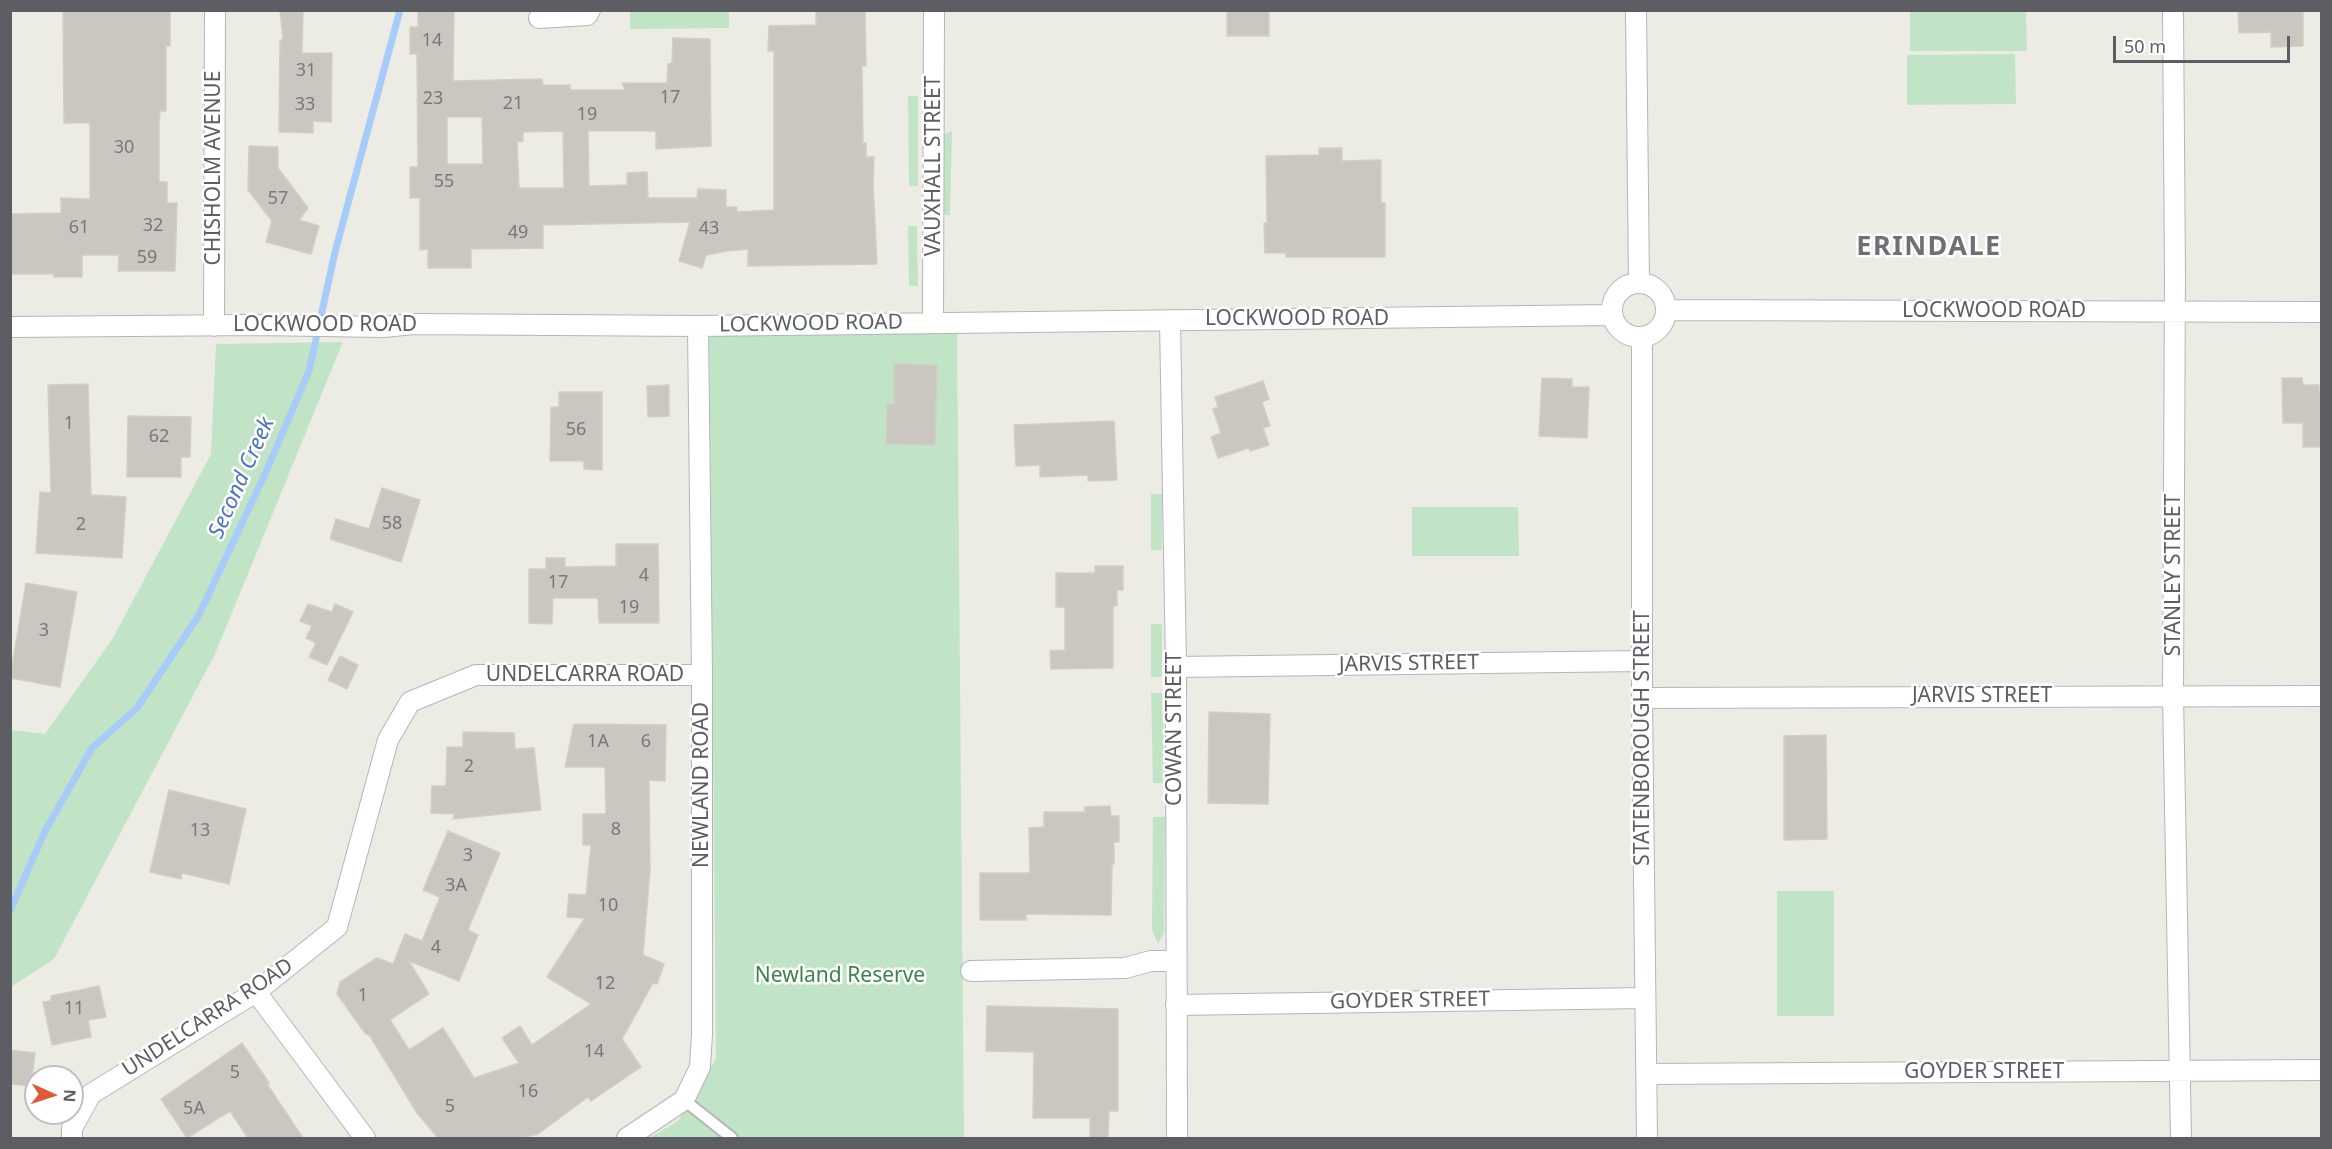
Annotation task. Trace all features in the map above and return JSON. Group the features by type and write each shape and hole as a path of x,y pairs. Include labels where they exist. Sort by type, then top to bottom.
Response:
{"street":[{"name":"CHISHOLM AVENUE","path":"214,326 215,10"},
{"path":"539,18 587,15 590,10"},
{"name":"VAUXHALL STREET","path":"933,322 934,10"},
{"path":"1636,10 1639,283"},
{"name":"STANLEY STREET","path":"2173,10 2175,312 2173,695 2181,1138"},
{"path":"1639,283 1647,284 1661,294 1666,310 1662,326 1642,338 1626,335 1619,330 1612,315 1613,300 1618,293 1631,284 1639,283"},
{"name":"LOCKWOOD ROAD","path":"1666,310 2322,312"},
{"name":"LOCKWOOD ROAD","path":"10,327 303,325 384,327 413,324 698,326 1612,315"},
{"name":"COWAN STREET","path":"1170,320 1176,667 1177,1138"},
{"name":"NEWLAND ROAD","path":"684,1100 700,1067 702,1034 702,675 698,326"},
{"name":"STATENBOROUGH STREET","path":"1642,338 1642,698 1647,1138"},
{"name":"JARVIS STREET","path":"1176,667 1642,661"},
{"name":"UNDELCARRA ROAD","path":"72,1138 72,1128 91,1094 256,992 337,927 388,740 410,702 476,675 702,675"},
{"name":"JARVIS STREET","path":"1642,698 2322,696"},
{"path":"971,971 1125,968 1151,961 1176,961"},
{"path":"256,992 364,1138"},
{"name":"GOYDER STREET","path":"1176,1005 1645,998"},
{"name":"GOYDER STREET","path":"1647,1074 2322,1070"},
{"path":"627,1138 684,1100"}],"lane":[{"path":"684,1100 732,1138"}],"green space":[{"path":"630,11 729,11 729,28 630,29"},
{"path":"1910,11 2026,11 2027,51 1910,51"},
{"path":"2015,54 2016,104 1907,105 1907,55"},
{"path":"908,96 918,96 918,186 909,186"},
{"path":"952,131 950,215 942,215 942,135"},
{"path":"908,226 917,226 918,286 909,286"},
{"name":"Newland Reserve","path":"957,330 964,1138 649,1138 678,1121 716,1059 709,334"},
{"path":"343,342 215,654 54,959 11,987 11,730 45,734 113,638 211,454 216,344"},
{"path":"1151,494 1162,494 1162,550 1151,550"},
{"path":"1412,507 1518,507 1519,556 1412,556"},
{"path":"1151,624 1162,624 1162,677 1151,677"},
{"path":"1151,693 1163,693 1164,783 1153,783"},
{"path":"1153,817 1165,817 1164,933 1158,944 1152,930"},
{"path":"1777,891 1834,891 1834,1016 1777,1016"}],"building":[{"path":"63,10 170,10 170,46 166,46 166,111 160,111 159,124 159,182 167,182 167,203 177,203 175,271 118,271 119,255 82,255 82,277 54,277 54,274 10,274 10,214 61,213 61,198 90,199 90,123 64,123"},
{"path":"280,10 303,10 302,53 332,53 331,122 313,121 313,133 279,132 280,40 283,40"},
{"path":"418,10 454,10 453,81 542,79 543,85 570,85 570,90 625,90 622,83 667,83 668,64 672,63 673,38 710,39 711,146 656,149 656,131 588,131 589,186 627,185 627,173 647,172 648,198 697,198 698,189 726,190 726,207 737,207 737,212 774,210 774,51 768,51 769,26 816,25 816,10 865,10 866,66 862,66 863,143 866,143 866,157 874,157 877,264 748,266 748,249 706,255 702,268 679,261 690,222 543,225 543,248 471,249 471,268 428,268 428,249 420,250 420,198 410,198 410,167 418,167 417,54 410,54 410,27 418,27","holes":["447,117 482,117 483,164 447,164","563,131 564,188 519,188 517,142 523,141 523,132"]},
{"path":"1227,10 1269,10 1269,36 1227,36"},
{"path":"2238,10 2303,10 2303,46 2271,47 2271,32 2239,33"},
{"path":"249,146 278,147 278,168 308,208 299,220 319,226 311,254 266,242 272,221 248,190"},
{"path":"1319,148 1342,148 1342,161 1381,160 1381,203 1385,203 1385,257 1286,257 1286,253 1265,253 1266,156 1319,155"},
{"path":"894,364 937,365 935,445 886,444 887,404 894,404"},
{"path":"1542,378 1572,379 1572,387 1589,387 1587,438 1539,436"},
{"path":"2282,378 2302,378 2303,385 2319,385 2319,392 2322,392 2322,447 2303,447 2303,423 2283,423"},
{"path":"1263,381 1269,399 1262,402 1270,426 1263,428 1269,445 1250,451 1249,448 1218,458 1211,437 1221,433 1213,409 1218,407 1215,397"},
{"path":"88,384 91,495 126,497 122,558 36,553 40,492 51,493 48,385"},
{"path":"669,385 669,416 648,417 647,386"},
{"path":"559,392 602,392 602,470 584,469 584,461 550,461 551,407 559,407"},
{"path":"128,416 191,417 190,457 181,457 181,477 127,477"},
{"path":"1114,421 1117,480 1088,481 1088,475 1040,477 1040,465 1016,466 1014,425"},
{"path":"382,488 420,500 401,562 330,539 336,519 369,529"},
{"path":"616,544 658,544 659,623 599,623 598,598 553,598 552,624 529,623 529,569 546,569 546,558 565,558 565,567 616,566"},
{"path":"1095,566 1123,566 1123,590 1117,590 1117,606 1113,606 1113,668 1051,669 1050,651 1065,650 1065,607 1056,607 1056,573 1095,573"},
{"path":"26,583 77,592 60,687 10,678"},
{"path":"308,604 332,612 335,604 353,612 327,665 309,657 316,643 306,638 312,626 300,621"},
{"path":"340,656 358,665 347,689 328,680"},
{"path":"1209,712 1270,714 1268,804 1208,803"},
{"path":"574,724 666,725 665,781 649,780 650,870 643,955 664,964 657,984 653,983 622,1039 641,1067 591,1101 588,1097 538,1134 520,1138 438,1138 417,1113 370,1036 365,1033 337,994 340,982 377,958 393,964 405,934 422,941 440,897 423,890 448,831 500,853 468,930 478,935 459,981 409,961 429,994 390,1020 409,1050 443,1028 474,1078 519,1063 502,1038 520,1026 532,1045 591,1004 547,977 585,918 567,917 569,894 586,895 591,845 583,845 583,814 606,814 605,767 565,767"},
{"path":"463,732 514,733 515,749 534,748 541,810 453,819 455,814 431,813 432,786 446,786 447,747 463,747"},
{"path":"1826,735 1827,839 1784,840 1784,736"},
{"path":"169,790 246,809 229,884 182,873 181,879 150,872"},
{"path":"1110,806 1111,816 1119,816 1119,842 1114,842 1114,864 1112,864 1111,915 1026,914 1026,920 980,920 980,873 1030,873 1029,828 1044,827 1044,812 1086,812 1084,807"},
{"path":"99,986 106,1017 88,1020 91,1037 52,1045 43,1002 51,1001 51,996"},
{"path":"987,1006 1118,1009 1118,1111 1109,1111 1108,1138 1090,1138 1090,1118 1033,1118 1034,1052 986,1051"},
{"path":"242,1043 303,1138 248,1138 230,1111 187,1138 161,1099"},
{"path":"10,1050 35,1053 34,1065 24,1065 24,1085 10,1084"}],"waterway":[{"name":"Second Creek","path":"10,911 45,831 92,748 137,708 199,615 265,474 309,371 335,252 400,10"}],"district":[{"name":"ERINDALE","path":"1929,247"}]}
